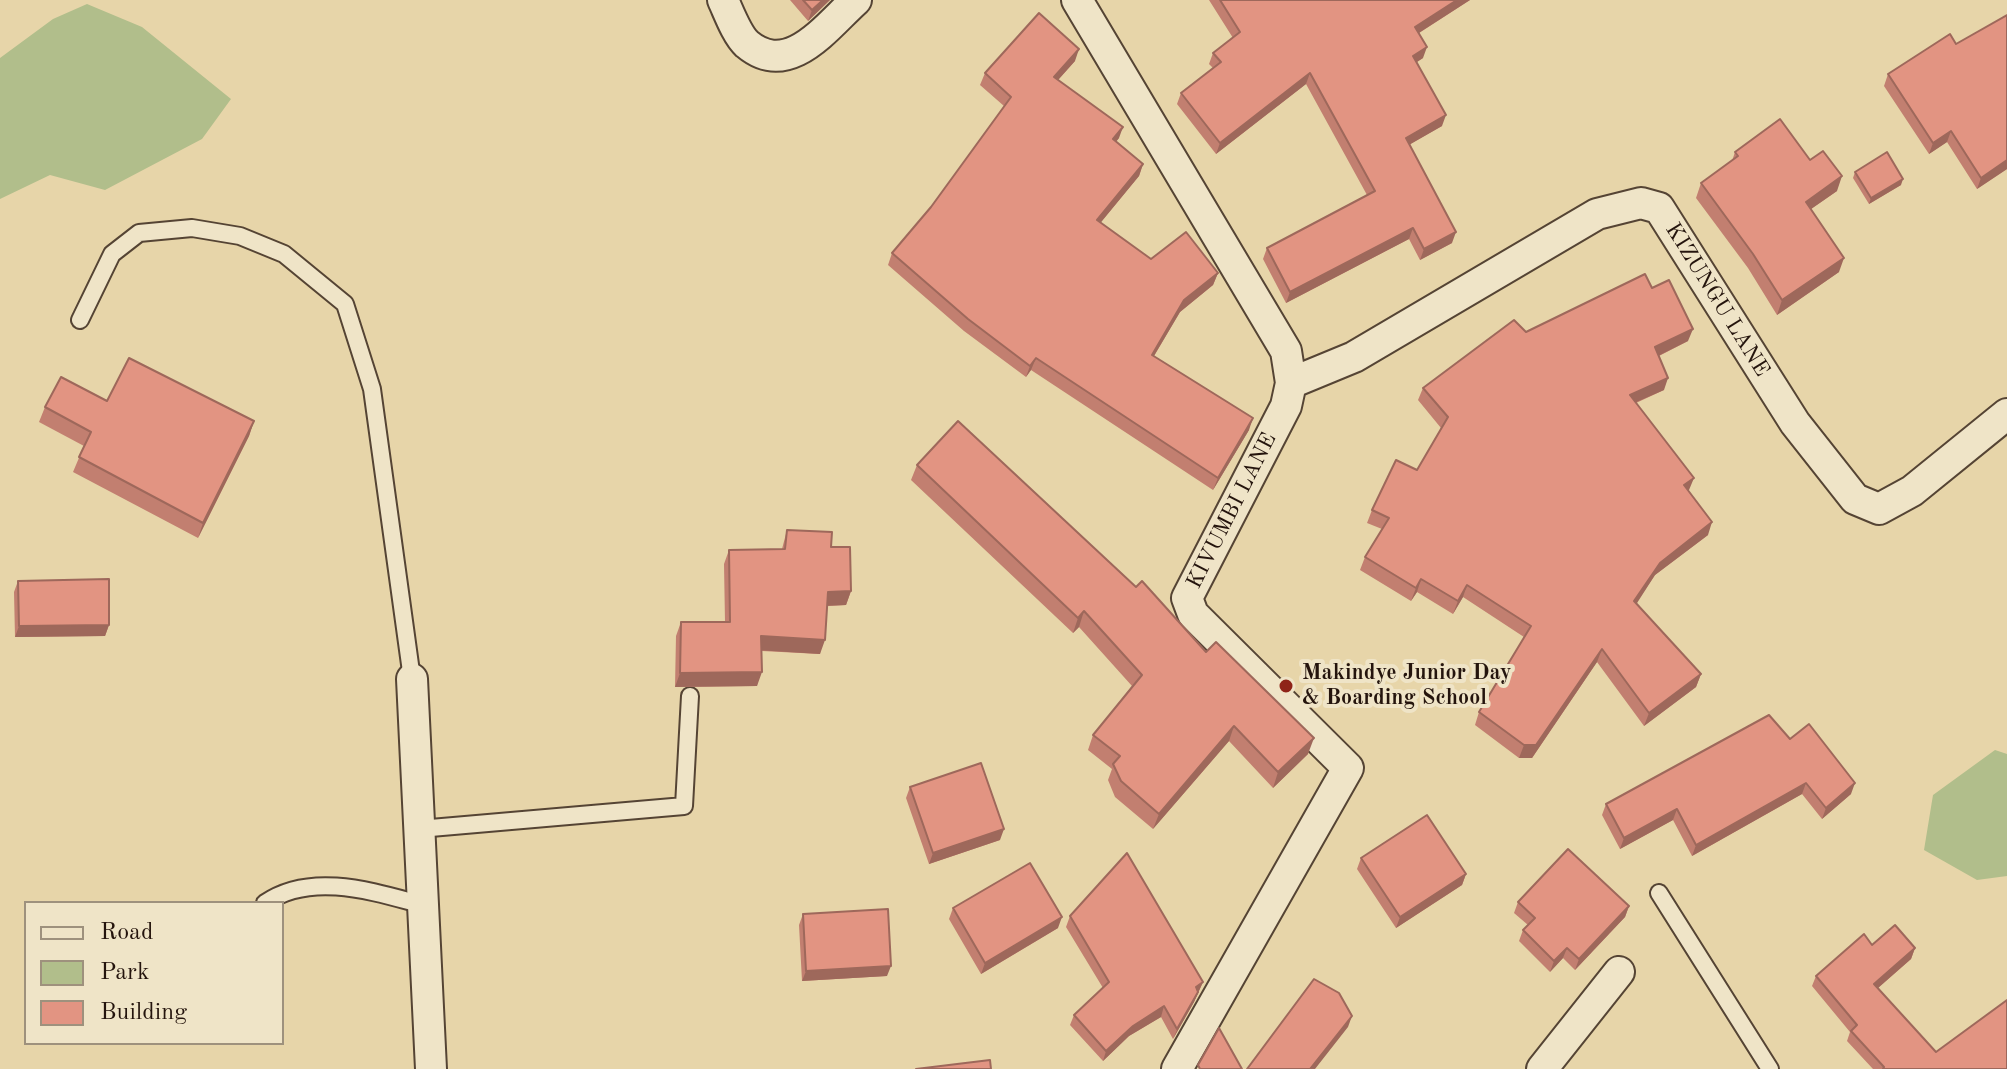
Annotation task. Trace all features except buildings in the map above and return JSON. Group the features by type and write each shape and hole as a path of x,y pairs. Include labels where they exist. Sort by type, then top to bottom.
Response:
{"street":[{"path":"723,0 746,43 773,57 796,53 856,0"},
{"path":"1077,0 1286,351 1291,383"},
{"name":"KIZUNGU LANE","path":"1291,383 1354,357 1597,214 1641,203 1659,208 1795,423 1855,499 1879,509 1912,491 2007,414"},
{"name":"KIVUMBI LANE","path":"1177,1069 1348,768 1193,614 1187,598 1286,406 1291,383"},
{"path":"412,679 431,1069"},
{"path":"1542,1069 1619,972"}],"lane":[{"path":"80,320 112,254 139,233 192,228 240,236 284,254 345,304 372,389 412,679"},
{"path":"419,829 684,806 690,696"},
{"path":"269,901 294,888 357,887 423,905"},
{"path":"1659,893 1770,1069"}],"green space":[{"path":"87,4 142,27 231,99 202,139 105,190 50,175 0,199 0,58 53,19"},
{"path":"1995,750 2007,754 2007,876 1977,880 1924,850 1933,795"}],"place":[{"name":"Makindye Junior Day & Boarding School","path":"1286,686"}]}
